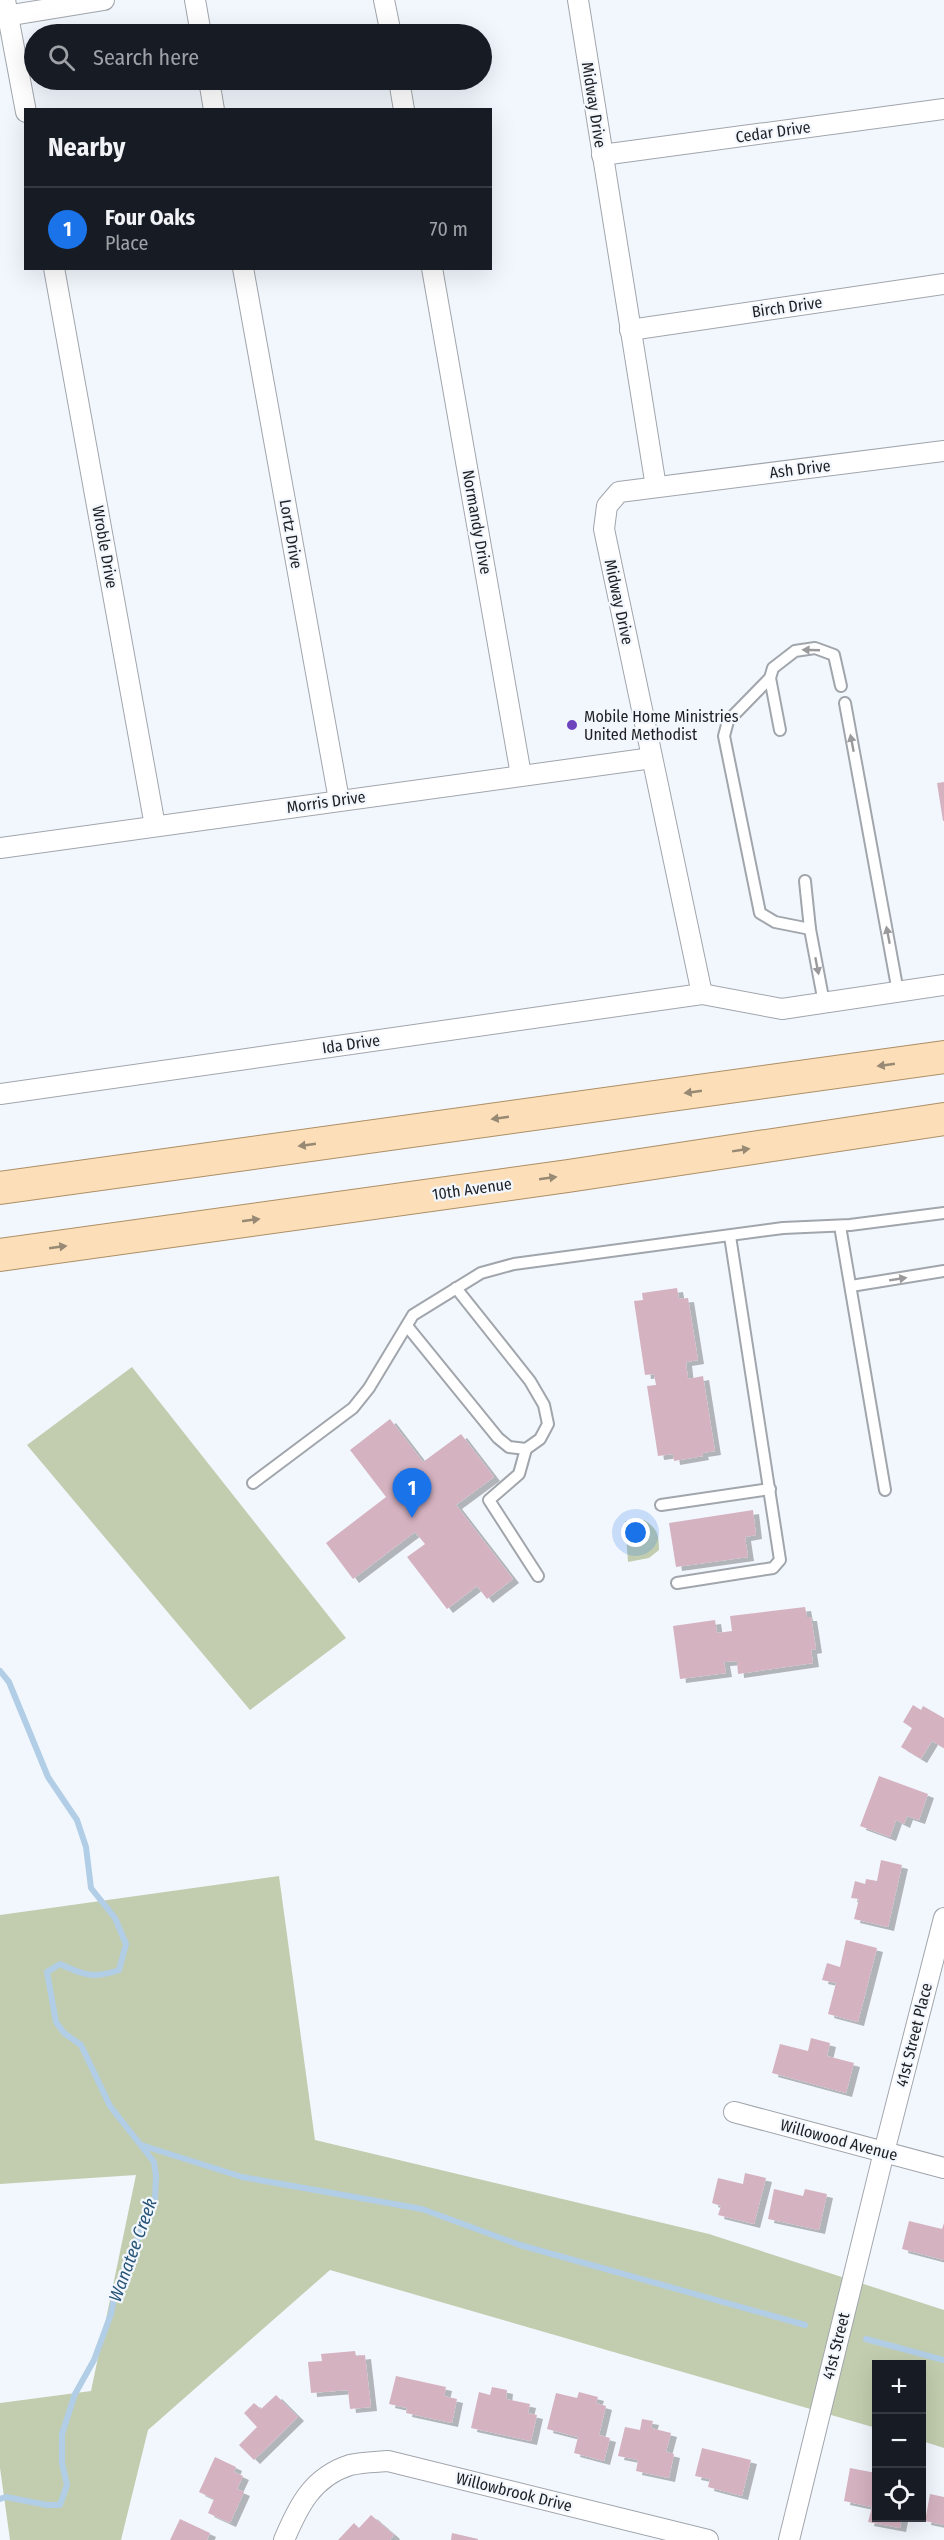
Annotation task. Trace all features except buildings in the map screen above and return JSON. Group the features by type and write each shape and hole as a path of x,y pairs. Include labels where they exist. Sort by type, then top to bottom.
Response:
{"main road":[{"path":"0,1188 944,1057"},
{"name":"10th Avenue","path":"0,1255 568,1176 944,1119"}],"street":[{"path":"25,108 4,11 104,0"},
{"path":"195,0 199,24"},
{"path":"384,0 389,24"},
{"name":"Midway Drive","path":"578,0 656,487 619,492 607,506 604,529 702,994"},
{"path":"211,90 214,108"},
{"path":"401,90 404,108"},
{"name":"Cedar Drive","path":"602,155 944,109"},
{"name":"Wroble Drive","path":"54,270 155,826"},
{"name":"Lortz Drive","path":"243,270 339,800"},
{"name":"Normandy Drive","path":"432,270 521,775"},
{"name":"Birch Drive","path":"630,330 944,284"},
{"name":"Ash Drive","path":"656,487 944,451"},
{"name":"Morris Drive","path":"0,848 652,758"},
{"path":"702,994 782,1009 944,986"},
{"name":"Ida Drive","path":"0,1094 702,994"},
{"name":"41st Street Place","path":"884,2152 944,1918"},
{"name":"Willowood Avenue","path":"734,2112 944,2168"},
{"name":"41st Street","path":"789,2540 884,2152"},
{"name":"Willowbrook Drive","path":"284,2540 298,2506 322,2479 351,2465 388,2461 708,2540"}],"lane":[{"path":"780,730 770,678 773,668 795,651 815,648 834,656 841,686"},
{"path":"770,678 728,721 724,736 760,913 775,922 810,929"},
{"path":"845,703 898,992"},
{"path":"805,881 810,929 824,1003"},
{"path":"253,1483 353,1408 369,1388 414,1315 481,1273 514,1264 783,1228 840,1226 944,1213"},
{"path":"840,1226 885,1490"},
{"path":"677,1583 773,1568 780,1560 730,1236"},
{"path":"851,1287 944,1271"},
{"path":"456,1288 530,1381 544,1405 548,1424 540,1439 526,1449 519,1474 489,1500 538,1576"},
{"path":"407,1326 498,1438 509,1447 526,1449"},
{"path":"661,1505 770,1489"}],"green space":[{"path":"132,1367 346,1638 250,1710 27,1445"},
{"path":"644,1520 656,1532 659,1550 649,1558 628,1562 625,1521"},
{"path":"279,1876 315,2140 709,2234 944,2310 944,2448 926,2442 926,2360 872,2360 872,2427 330,2270 148,2430 121,2540 10,2540 0,2468 0,2403 91,2391 136,2175 0,2184 0,1915"}],"waterway":[{"name":"Wanatee Creek","path":"0,1671 9,1682 48,1777 77,1820 86,1847 91,1888 115,1918 126,1944 119,1970 95,1975 75,1971 60,1964 47,1972 56,2022 64,2033 81,2045 110,2106 154,2162 156,2176 155,2199 116,2289 111,2314 94,2360 75,2394 62,2434 62,2463 67,2485 60,2505 47,2505 6,2497 0,2499"},
{"path":"141,2145 242,2177 422,2209 520,2245 805,2325"},
{"path":"866,2339 944,2360"}],"place":[{"name":"Mobile Home Ministries United Methodist","path":"572,725"},
{"name":"Four Oaks","path":"412,1518"}]}
